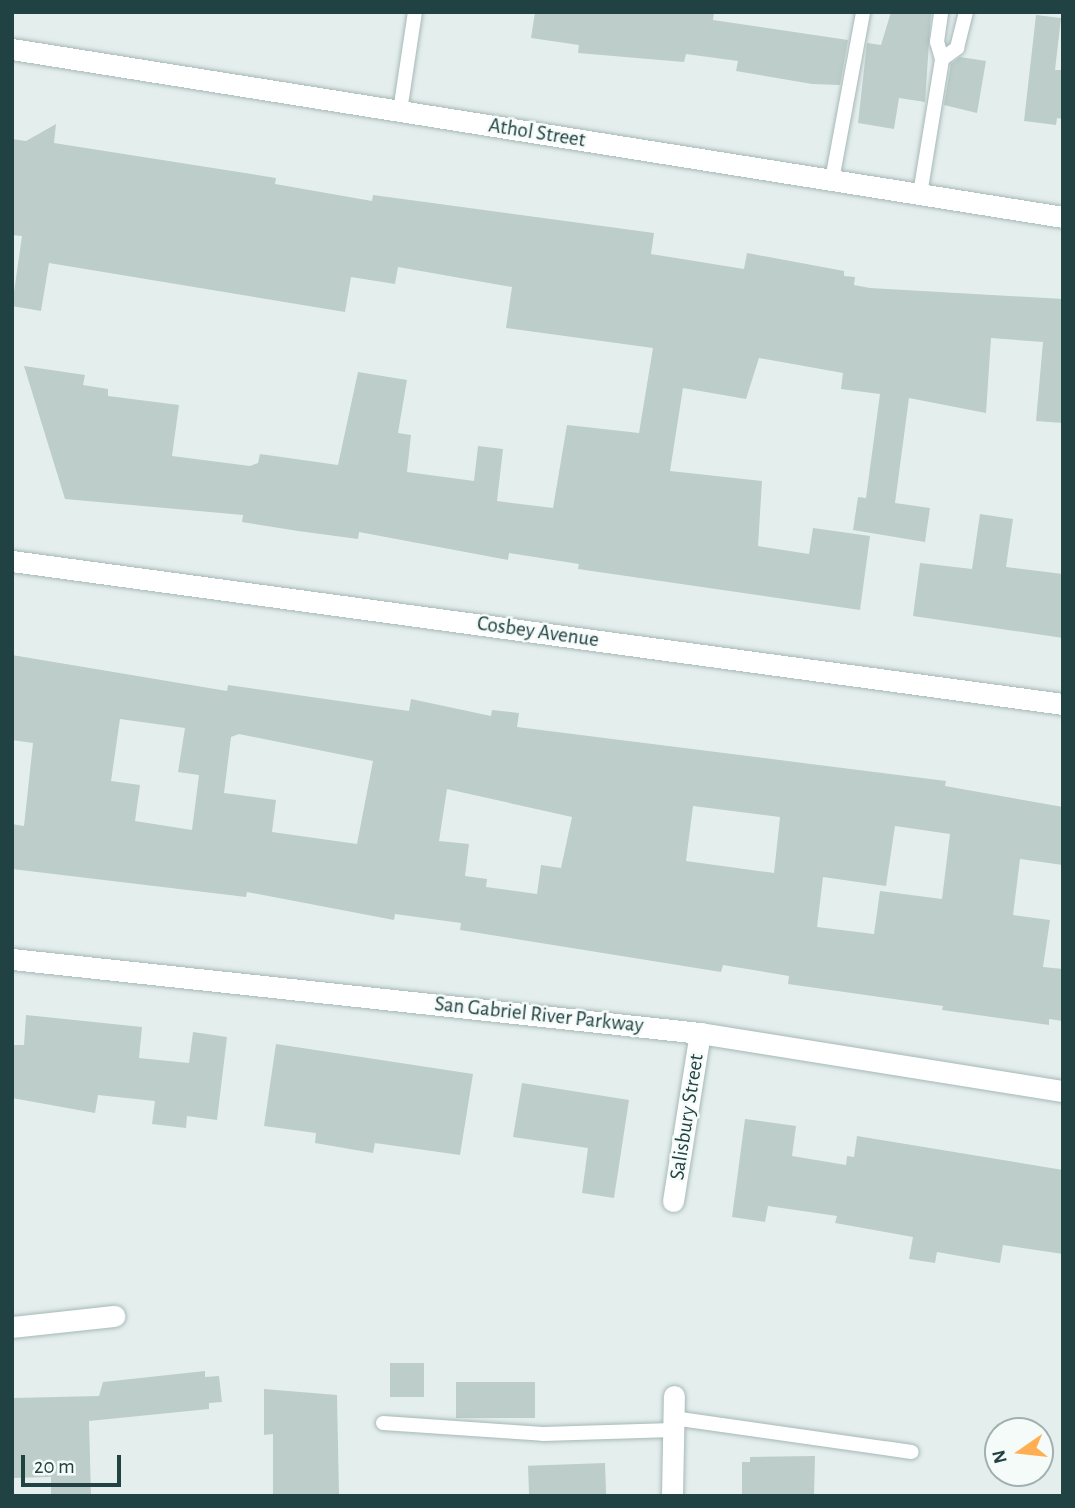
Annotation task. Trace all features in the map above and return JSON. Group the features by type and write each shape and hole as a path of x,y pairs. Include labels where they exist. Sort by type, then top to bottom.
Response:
{"street":[{"name":"Athol Street","path":"12,49 1063,217"},
{"name":"Cosbey Avenue","path":"12,561 1063,704"},
{"name":"San Gabriel River Parkway","path":"12,958 700,1033 1063,1091"},
{"name":"Salisbury Street","path":"673,1201 700,1033"},
{"path":"12,1326 114,1316"},
{"path":"672,1496 674,1396"}],"lane":[{"path":"400,111 415,12"},
{"path":"832,180 863,12"},
{"path":"920,194 942,59 937,42 941,12"},
{"path":"942,59 957,48 966,13"},
{"path":"383,1423 543,1433 673,1424 912,1452"}],"building":[{"path":"535,12 714,12 713,20 848,40 840,85 812,84 736,71 738,61 686,54 684,62 578,53 579,45 531,38"},
{"path":"891,12 931,12 925,102 899,98 894,129 858,123 867,43 881,45"},
{"path":"1036,15 1061,18 1055,70 1063,70 1063,119 1057,118 1056,125 1024,121"},
{"path":"960,57 986,61 977,113 944,105 951,64"},
{"path":"56,124 54,143 276,178 275,184 372,201 373,195 654,233 651,254 744,269 747,253 844,271 844,276 855,277 854,285 870,288 1063,299 1063,423 1036,421 1043,342 991,338 986,413 909,398 895,503 930,508 925,542 853,530 858,497 866,498 880,394 841,389 843,373 759,358 746,399 683,388 670,471 762,481 758,546 809,554 813,528 870,536 860,610 578,569 579,564 509,553 508,560 359,532 358,539 298,531 242,522 243,515 65,499 24,366 85,375 83,385 108,389 108,396 179,405 172,456 250,466 258,463 260,454 338,465 358,372 407,380 398,433 411,435 407,472 474,481 478,446 503,449 497,501 553,508 567,425 639,433 653,348 506,328 512,287 398,267 395,284 351,277 345,312 49,263 41,311 12,306 22,236 12,235 12,139 26,141"},
{"path":"980,514 1013,519 1006,567 1063,574 1063,638 913,616 920,563 972,569"},
{"path":"12,655 227,691 228,685 409,711 411,699 491,716 492,710 519,713 517,727 946,781 945,786 1063,807 1063,865 1020,859 1013,915 1050,920 1043,967 1063,969 1063,1021 1049,1019 1049,1025 942,1010 943,1006 788,984 789,976 723,965 721,972 460,930 461,923 395,914 394,920 247,892 246,897 12,869 12,824 24,826 33,743 12,740","holes":["120,719 185,728 178,772 199,775 192,830 135,821 140,785 111,781","239,734 373,761 357,844 272,832 276,800 224,793 231,737","447,789 572,817 561,868 541,865 537,894 486,887 487,879 465,876 469,844 439,841","693,806 780,817 774,873 686,861","895,826 950,834 942,899 880,891 874,934 817,927 823,877 886,886"]},
{"path":"26,1015 142,1027 139,1058 189,1063 193,1032 227,1037 217,1120 187,1116 186,1128 152,1124 155,1101 98,1095 95,1113 12,1098 12,1045 24,1045"},
{"path":"276,1044 473,1074 460,1155 375,1143 373,1153 315,1143 316,1133 264,1126"},
{"path":"522,1083 629,1100 614,1198 582,1193 588,1148 513,1137"},
{"path":"745,1119 796,1126 792,1156 846,1165 847,1156 854,1157 857,1136 1063,1170 1063,1254 1003,1245 1000,1263 937,1252 935,1263 909,1259 913,1237 835,1223 837,1216 768,1206 765,1222 732,1217"},
{"path":"390,1363 424,1363 424,1397 390,1397"},
{"path":"205,1371 205,1377 219,1376 222,1402 209,1403 209,1409 89,1421 91,1496 51,1496 51,1477 12,1478 12,1398 99,1396 103,1382"},
{"path":"456,1382 535,1382 535,1418 456,1418"},
{"path":"264,1389 337,1395 339,1496 273,1496 273,1434 264,1435"},
{"path":"815,1456 814,1496 742,1496 742,1462 750,1462 750,1457"},
{"path":"605,1463 606,1496 529,1496 528,1466"}]}
